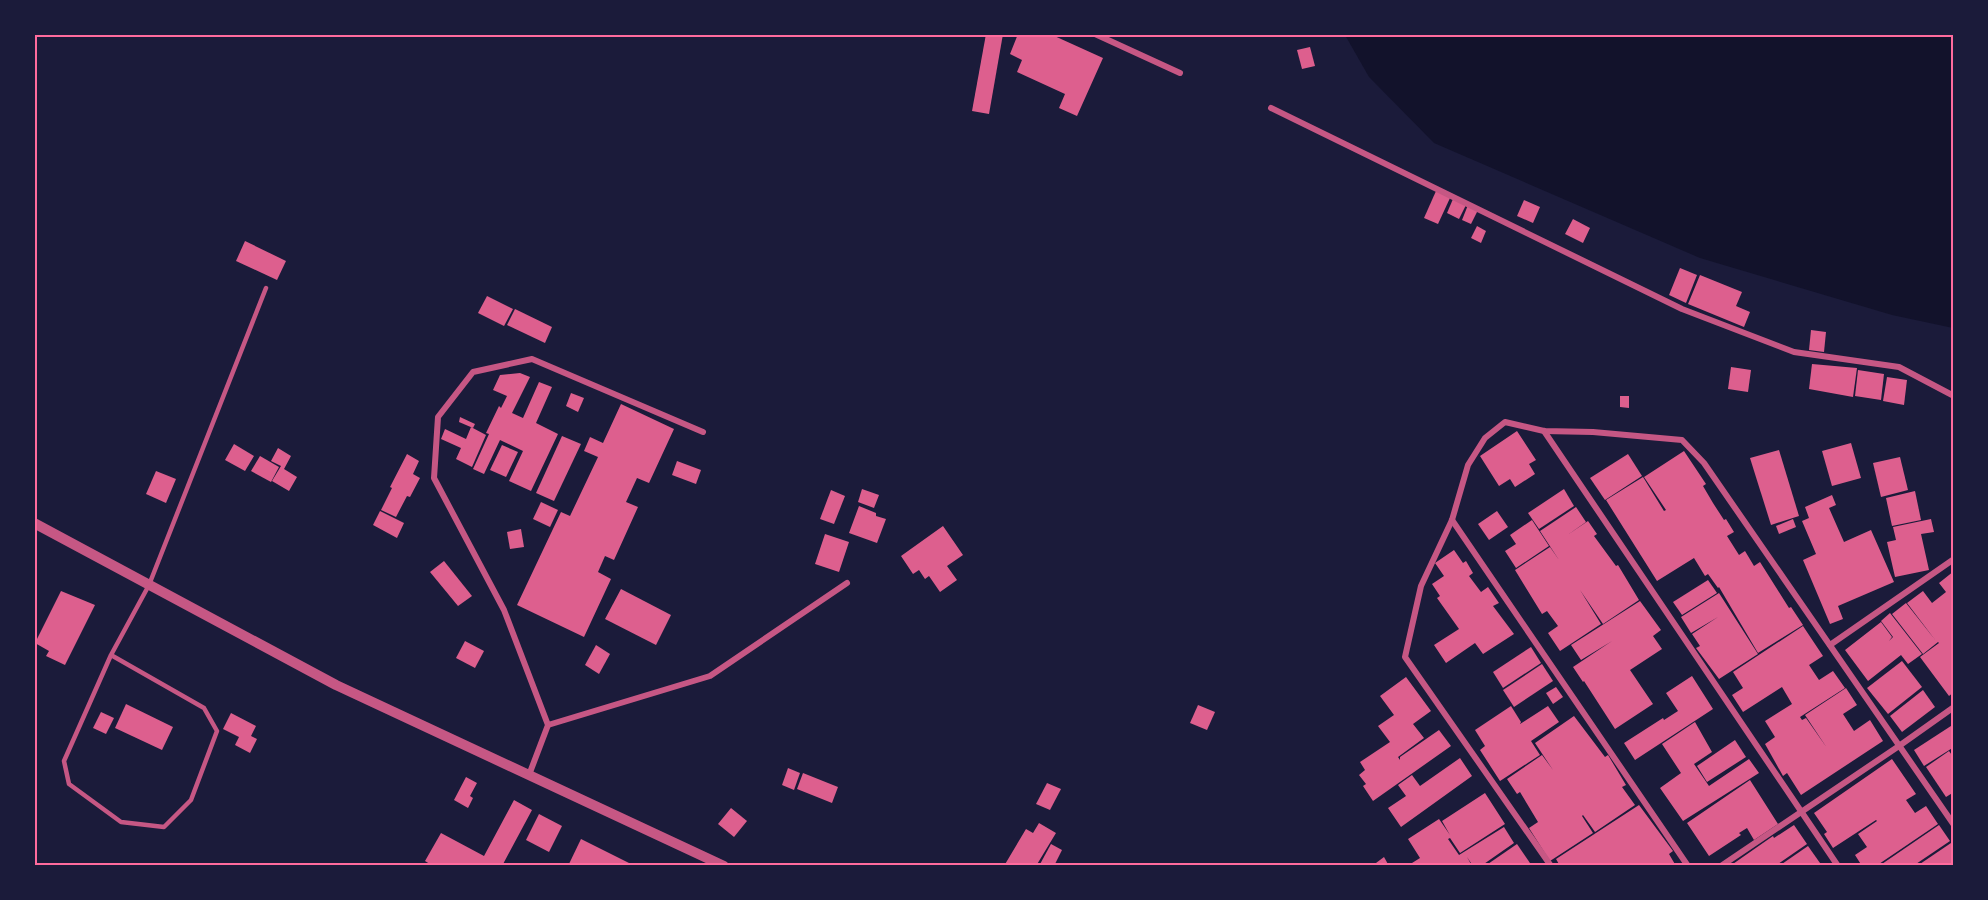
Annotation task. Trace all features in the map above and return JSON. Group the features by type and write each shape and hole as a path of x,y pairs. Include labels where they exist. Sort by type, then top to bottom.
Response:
{"street":[{"path":"1095,34 1180,73"},
{"path":"1271,108 1682,309 1794,352 1899,367 1953,396"},
{"path":"529,775 548,725 504,610 434,478 438,417 473,372 532,358 703,432"},
{"path":"1551,866 1405,657 1421,586 1452,520 1468,465 1485,438 1505,422 1544,431 1593,432 1682,440 1704,463 1953,825"},
{"path":"1544,431 1838,866"},
{"path":"1452,520 1688,866"},
{"path":"34,523 336,686 724,866"},
{"path":"1830,645 1953,559"},
{"path":"548,725 711,676 847,583"},
{"path":"1721,866 1953,707"}],"lane":[{"path":"111,655 204,708 217,731 191,800 164,827 122,822 69,784 64,760 111,655 149,585 267,288"}],"shaded area":[{"path":"1345,35 1953,35 1953,328 1892,315 1700,258 1434,143 1369,77"}],"building":[{"path":"986,34 1003,34 989,114 972,111"},
{"path":"1018,34 1033,37 1034,34 1050,34 1103,58 1077,116 1059,108 1065,94 1017,72 1022,60 1010,54"},
{"path":"1310,47 1315,66 1302,69 1297,50"},
{"path":"1436,191 1450,198 1438,224 1424,218"},
{"path":"1453,199 1466,205 1459,219 1447,213"},
{"path":"1524,200 1540,207 1533,223 1517,216"},
{"path":"1468,205 1478,210 1471,224 1462,220"},
{"path":"1573,219 1590,228 1583,243 1565,234"},
{"path":"1477,226 1486,231 1481,243 1471,238"},
{"path":"245,241 286,261 277,280 236,261"},
{"path":"1680,268 1697,275 1686,303 1669,295"},
{"path":"1700,275 1742,292 1736,306 1750,312 1744,327 1688,304"},
{"path":"487,296 513,309 504,326 478,313"},
{"path":"515,309 552,327 545,343 507,325"},
{"path":"1811,330 1826,332 1824,352 1809,350"},
{"path":"1812,364 1857,368 1853,397 1809,389"},
{"path":"1731,367 1751,370 1748,392 1728,389"},
{"path":"1858,370 1884,374 1881,400 1855,396"},
{"path":"520,373 530,377 512,413 523,418 539,382 552,387 536,423 558,434 531,491 509,481 523,451 500,440 484,474 473,469 489,434 486,433 499,406 501,408 507,396 493,390 500,375"},
{"path":"1887,377 1907,380 1904,405 1883,401"},
{"path":"571,393 584,398 578,412 566,406"},
{"path":"1620,396 1629,396 1629,408 1620,407"},
{"path":"621,404 674,429 649,483 637,478 626,502 638,507 614,560 605,556 598,572 611,579 584,637 517,605 561,512 570,516 598,457 584,451 590,437 603,443"},
{"path":"460,417 475,424 473,428 459,422"},
{"path":"471,427 486,435 472,467 456,459 461,448 441,439 445,429 466,439"},
{"path":"1517,431 1536,460 1529,464 1535,474 1515,487 1510,479 1499,486 1480,456"},
{"path":"562,436 581,444 554,501 536,493"},
{"path":"1851,443 1861,478 1832,486 1822,451"},
{"path":"234,444 254,456 245,471 225,460"},
{"path":"502,445 518,452 506,477 490,470"},
{"path":"278,448 291,456 284,469 297,477 289,491 272,481 281,466 271,461"},
{"path":"1779,450 1799,516 1771,525 1750,458"},
{"path":"1684,451 1706,484 1703,486 1713,503 1734,532 1727,536 1739,555 1745,551 1754,566 1760,562 1789,608 1791,607 1803,625 1758,653 1719,587 1708,574 1705,576 1694,558 1657,581 1606,500 1643,477 1664,511 1666,510 1644,477"},
{"path":"407,454 419,461 413,474 420,478 396,517 381,510"},
{"path":"1628,454 1642,476 1605,500 1590,478"},
{"path":"260,456 279,467 271,482 251,471"},
{"path":"1900,457 1908,490 1881,497 1873,463"},
{"path":"677,461 701,470 696,484 672,475"},
{"path":"156,471 176,479 166,503 146,494"},
{"path":"862,489 879,495 874,508 858,502"},
{"path":"1564,489 1574,506 1539,529 1528,513"},
{"path":"831,490 845,496 834,524 820,519"},
{"path":"1915,491 1921,520 1892,526 1886,498"},
{"path":"1832,495 1836,505 1829,508 1844,542 1871,530 1894,582 1838,606 1843,619 1830,624 1803,560 1816,554 1802,521 1809,518 1805,507"},
{"path":"541,502 558,510 550,527 533,519"},
{"path":"859,506 886,519 877,543 849,533"},
{"path":"1576,507 1586,522 1566,536 1588,521 1597,534 1594,536 1616,566 1618,565 1639,600 1603,624 1580,590 1601,624 1560,651 1548,633 1558,626 1547,611 1542,614 1515,570 1550,547 1559,560 1540,531"},
{"path":"380,511 404,523 397,538 373,525"},
{"path":"1497,511 1508,527 1489,540 1478,524"},
{"path":"1793,519 1796,527 1779,534 1776,526"},
{"path":"1931,519 1934,532 1921,534 1929,570 1895,577 1887,542 1896,540 1893,527"},
{"path":"1532,520 1549,546 1516,568 1505,551 1516,544 1510,535"},
{"path":"943,526 963,555 947,566 957,580 940,592 929,576 925,579 919,570 913,574 901,556"},
{"path":"521,529 524,547 510,549 507,532"},
{"path":"825,534 849,542 839,572 815,564"},
{"path":"1454,550 1463,563 1466,561 1473,573 1469,576 1481,592 1488,587 1499,603 1493,606 1514,634 1483,654 1475,643 1446,663 1434,645 1459,629 1437,598 1440,596 1432,584 1444,576 1435,563"},
{"path":"444,561 472,596 458,606 430,572"},
{"path":"1954,571 1954,692 1949,696 1920,657 1939,643 1923,654 1892,614 1906,603 1936,641 1907,603 1923,591 1932,603 1946,592 1939,583"},
{"path":"1708,580 1717,593 1682,615 1673,602"},
{"path":"621,589 671,615 656,645 605,619"},
{"path":"61,591 95,605 65,665 46,656 49,651 35,643"},
{"path":"1719,593 1758,654 1719,679 1696,648 1700,646 1692,634 1718,617 1691,633 1681,617"},
{"path":"1640,601 1661,630 1653,636 1662,649 1630,670 1653,704 1615,729 1573,667 1612,641 1581,660 1571,645"},
{"path":"1890,613 1922,654 1908,664 1901,655 1868,681 1845,650 1881,622 1892,637 1889,641 1893,637 1881,621"},
{"path":"1803,626 1823,656 1809,665 1819,680 1833,671 1845,688 1800,717 1802,720 1806,718 1827,748 1805,715 1846,688 1857,705 1843,714 1854,731 1870,720 1883,741 1801,795 1787,773 1783,776 1765,744 1775,737 1765,721 1792,704 1782,687 1743,712 1732,695 1743,688 1733,672"},
{"path":"465,641 484,651 475,668 456,658"},
{"path":"596,645 610,654 599,674 585,665"},
{"path":"1531,647 1541,663 1503,688 1493,672"},
{"path":"1902,661 1922,687 1888,714 1867,688"},
{"path":"1542,664 1553,681 1514,707 1503,690"},
{"path":"1692,676 1713,709 1635,760 1624,743 1678,711 1666,693"},
{"path":"1406,677 1431,711 1413,724 1424,738 1398,757 1400,760 1400,757 1439,730 1451,746 1373,801 1363,786 1366,784 1359,775 1365,770 1360,762 1390,742 1378,726 1394,715 1380,696"},
{"path":"1556,687 1563,697 1553,704 1546,693"},
{"path":"1923,690 1935,707 1902,732 1890,716"},
{"path":"126,704 173,727 162,750 115,728"},
{"path":"1198,705 1215,712 1207,730 1190,723"},
{"path":"1511,706 1520,724 1548,706 1559,722 1531,741 1540,755 1500,781 1480,750 1485,746 1475,730"},
{"path":"101,712 114,718 106,734 93,728"},
{"path":"231,713 256,726 251,736 257,739 250,753 235,745 239,737 223,729"},
{"path":"1574,716 1605,757 1608,755 1626,785 1622,787 1635,805 1595,832 1583,815 1593,833 1550,861 1529,828 1538,822 1520,792 1517,794 1507,779 1542,755 1553,770 1535,743"},
{"path":"1695,722 1712,752 1694,764 1709,786 1749,759 1759,773 1683,821 1660,788 1681,773 1662,744"},
{"path":"1954,724 1954,747 1924,766 1914,750"},
{"path":"1735,740 1746,757 1707,782 1697,766"},
{"path":"1949,751 1954,758 1954,792 1946,797 1926,767"},
{"path":"1460,758 1472,776 1401,827 1388,808 1406,796 1398,785 1412,775 1420,786"},
{"path":"1892,759 1916,794 1906,800 1915,813 1926,806 1938,824 1876,866 1862,866 1855,855 1867,847 1858,834 1877,821 1833,848 1824,834 1827,832 1814,813"},
{"path":"788,768 800,773 794,790 782,785"},
{"path":"803,773 838,787 832,803 797,789"},
{"path":"466,777 477,783 470,796 473,798 468,808 454,800"},
{"path":"1750,780 1778,824 1754,840 1747,828 1739,833 1741,835 1709,856 1687,823"},
{"path":"1047,783 1061,789 1050,810 1036,804"},
{"path":"1485,793 1505,824 1460,853 1450,838 1448,839 1459,855 1504,827 1514,843 1481,866 1473,866 1467,857 1472,866 1434,866 1433,863 1430,866 1414,866 1412,863 1420,858 1408,839 1439,819 1450,835 1442,821"},
{"path":"514,800 532,810 502,866 433,866 425,861 441,833 484,856"},
{"path":"1639,805 1673,851 1669,854 1676,866 1560,866 1556,859"},
{"path":"731,808 747,821 734,837 718,824"},
{"path":"539,814 562,826 549,852 526,840"},
{"path":"1039,823 1056,833 1036,866 1004,866 1026,829 1033,833"},
{"path":"1794,825 1807,844 1775,866 1730,866 1773,836 1774,838"},
{"path":"1939,825 1950,841 1913,866 1879,866"},
{"path":"581,839 635,866 568,866"},
{"path":"1951,843 1954,847 1954,866 1917,866"},
{"path":"1051,844 1062,850 1054,866 1039,866"},
{"path":"1517,844 1532,866 1485,866"},
{"path":"1808,846 1820,863 1816,866 1779,866"},
{"path":"1384,857 1389,866 1372,866"}]}
